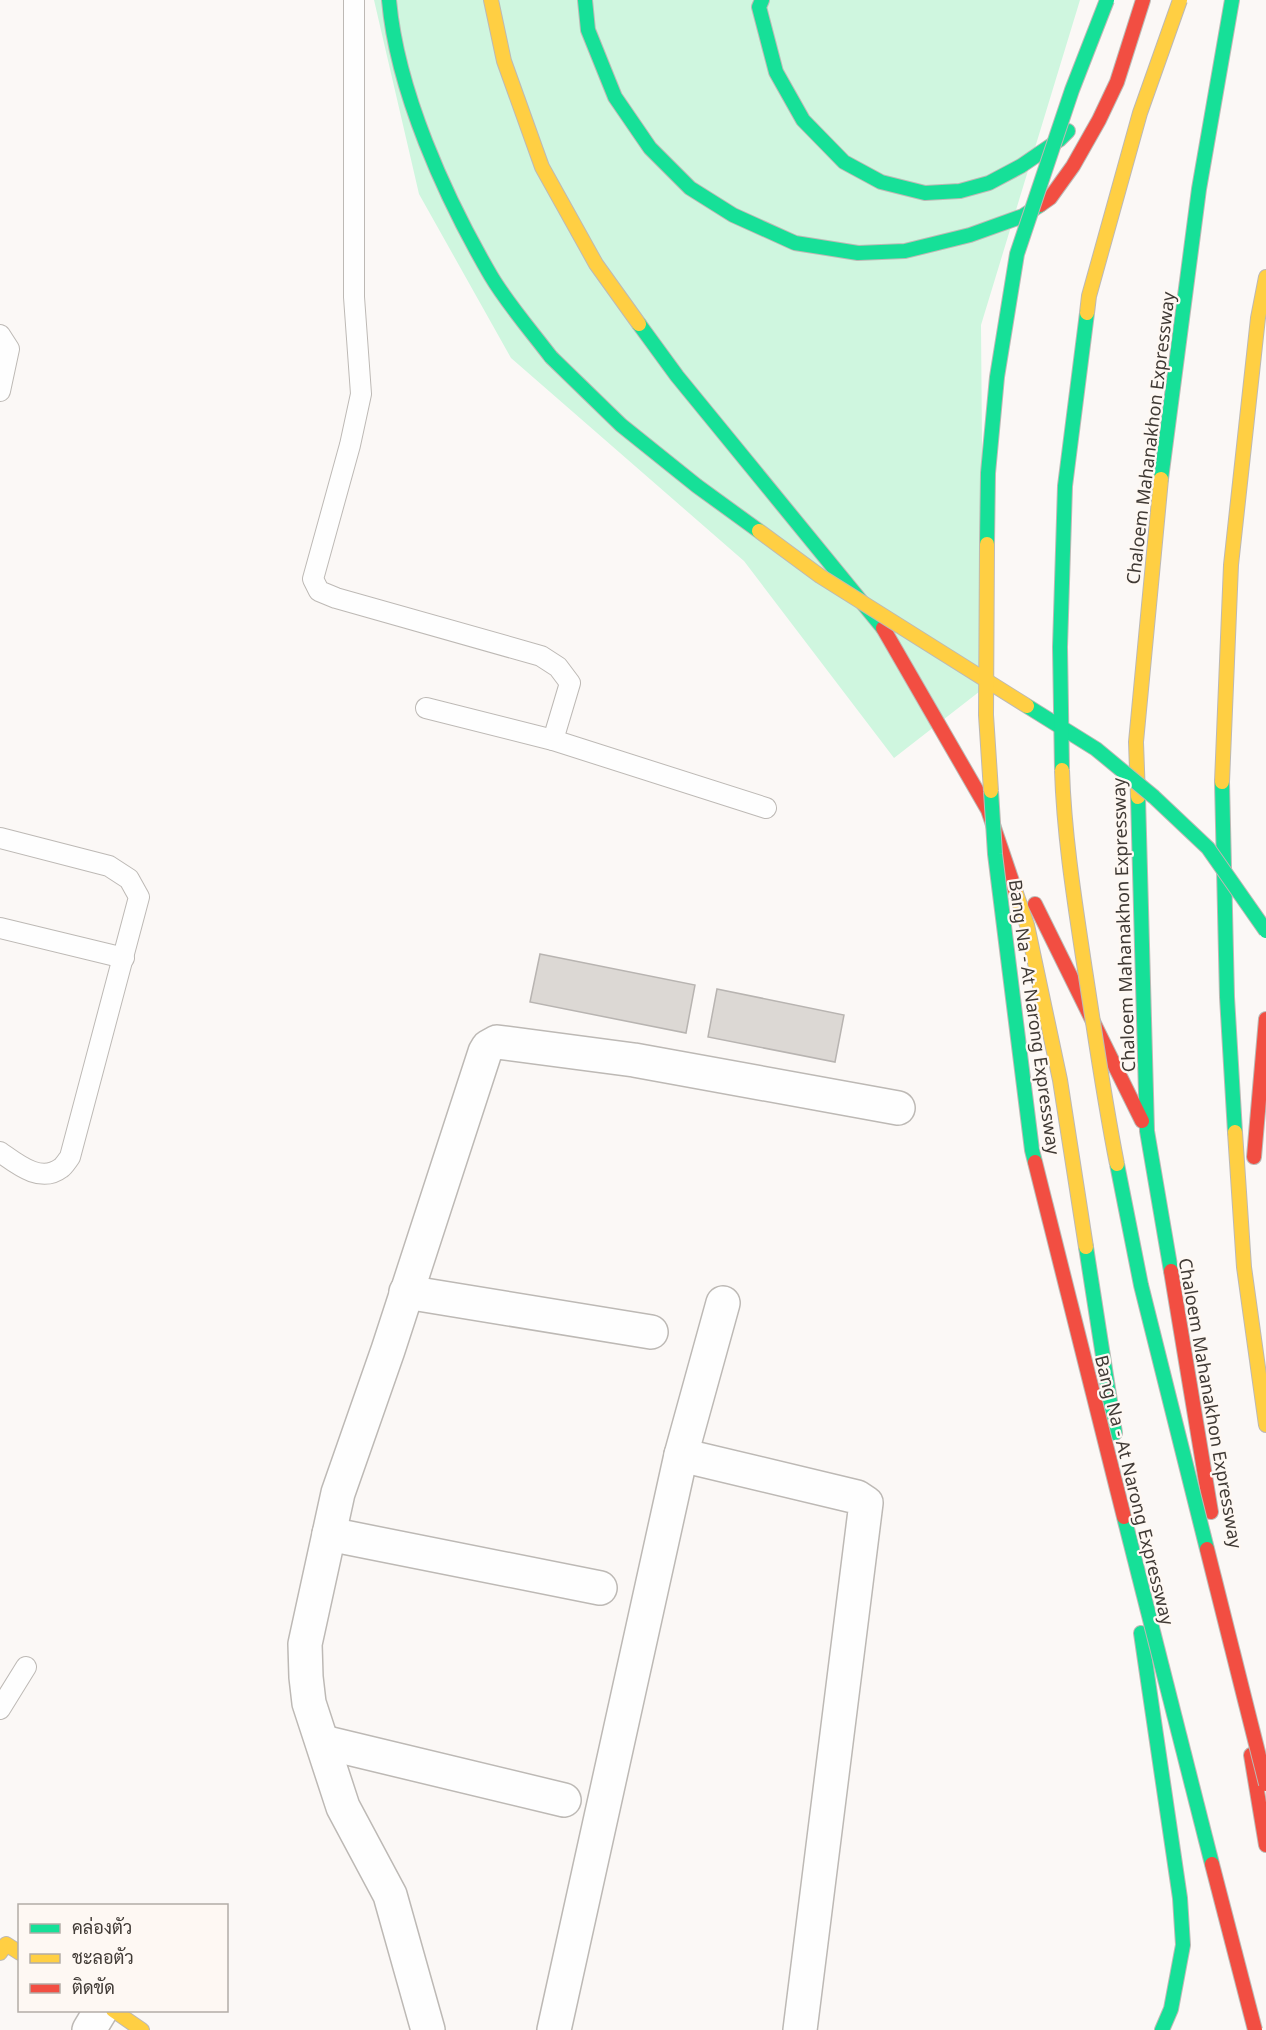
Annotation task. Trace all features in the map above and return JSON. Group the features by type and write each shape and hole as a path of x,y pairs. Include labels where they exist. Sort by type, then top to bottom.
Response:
{"main road":[{"path":"389,0 391,23 413,110 447,190 492,278 551,357 621,424 697,486 820,576 1096,749 1154,796 1208,848 1266,931"},
{"path":"491,0 504,61 542,167 597,264 678,376 882,627 988,810 1147,1131"},
{"path":"585,0 588,30 615,97 650,148 690,188 733,215 795,243 858,253 905,251 970,236 1023,216 1050,198 1073,166 1117,82 1143,0"},
{"path":"762,0 759,7 776,72 802,120 844,162 881,182 925,194 960,191 989,183 1021,166 1059,140 1076,123"},
{"name":"Bang Na - At Narong Expressway","path":"1107,0 1072,90 1017,254 997,377 988,473 986,579 986,715 995,854 1032,1150 1255,2030"},
{"path":"1180,0 1140,113 1089,296 1065,486 1060,647 1063,795 1077,920 1106,1109 1141,1286 1266,1784"},
{"name":"Chaloem Mahanakhon Expressway","path":"1232,0 1199,189 1163,459 1136,742 1147,1131 1266,1845"},
{"path":"1092,107 1117,82"},
{"path":"1266,277 1258,318 1231,565 1222,765 1227,997 1244,1267 1266,1425"},
{"path":"988,810 1027,926 1060,1080 1112,1412 1180,1898 1183,1946 1171,2009 1162,2030"},
{"path":"1244,1267 1266,1018"},
{"path":"115,2012 142,2030"}],"street":[{"path":"428,2030 390,1895 343,1807 309,1702 305,1644 338,1493 388,1350 485,1052 488,1047 497,1042 634,1060 898,1107"},
{"path":"406,1292 651,1332"},
{"path":"554,2030 681,1455 723,1303"},
{"path":"681,1455 857,1497 866,1503 800,2030"},
{"path":"329,1534 600,1588"},
{"path":"323,1742 564,1800"},
{"path":"89,2030 100,2012"}],"lane":[{"path":"354,0 354,297 361,394 350,445 313,579 320,591 336,598 542,656 558,667 570,683 553,740"},
{"path":"0,335 9,349 0,391"},
{"path":"426,708 553,740 766,808"},
{"path":"0,838 109,866 129,879 139,897 70,1157 60,1169 44,1174 26,1170 0,1152"},
{"path":"0,928 124,958"},
{"path":"0,1709 26,1667"}],"green space":[{"path":"374,0 1080,0 981,325 984,688 894,758 744,561 511,358 419,194"}],"building":[{"path":"540,954 695,985 686,1033 530,1002"},
{"path":"717,989 844,1015 835,1062 708,1037"}],"traffic: fast":[{"path":"389,0 402,70 413,106 441,178 497,286 551,357"},
{"path":"585,0 588,30 615,97 650,148 690,188 733,215 795,243 858,253 905,251 970,235 1023,216 1040,205"},
{"path":"762,0 759,7 776,72 803,120 844,162 881,182 925,193 960,191 989,183 1021,166 1059,140 1068,131"},
{"path":"987,544 988,473 997,377 1017,254 1072,90 1107,0"},
{"path":"1161,479 1199,189 1232,0"},
{"path":"1062,770 1060,647 1065,486 1087,313"},
{"path":"639,324 677,376 883,628"},
{"path":"551,357 621,425 697,486 759,531"},
{"path":"1027,706 1096,749 1154,797 1208,848 1266,931"},
{"path":"1222,782 1227,997 1235,1132"},
{"path":"991,791 995,854 1035,1162"},
{"path":"1138,797 1147,1131 1171,1271"},
{"path":"1117,1164 1141,1285 1207,1549"},
{"path":"1086,1247 1115,1433"},
{"path":"1124,1517 1212,1864"},
{"path":"1141,1633 1180,1898 1183,1945 1171,2009 1162,2030"}],"traffic: slow":[{"path":"491,0 504,61 542,167 596,264 639,324"},
{"path":"1087,313 1089,296 1140,113 1180,0"},
{"path":"1222,782 1231,565 1258,318 1266,277"},
{"path":"1138,797 1136,742 1161,479"},
{"path":"759,531 820,576 1027,706"},
{"path":"987,544 986,715 991,791"},
{"path":"1062,770 1074,895 1117,1164"},
{"path":"1015,890 1027,925 1060,1080 1086,1247"},
{"path":"1235,1132 1244,1267 1266,1425"},
{"path":"0,1953 6,1944 18,1952"},
{"path":"116,2012 142,2030"}],"traffic: jam":[{"path":"1040,205 1050,198 1073,166 1099,120 1117,82 1143,0"},
{"path":"883,628 988,810 1015,890"},
{"path":"1035,904 1142,1121"},
{"path":"1254,1157 1266,1019"},
{"path":"1035,1162 1124,1517"},
{"path":"1171,1271 1211,1512"},
{"path":"1207,1549 1266,1784"},
{"path":"1251,1755 1266,1845"},
{"path":"1212,1864 1255,2030"}]}
